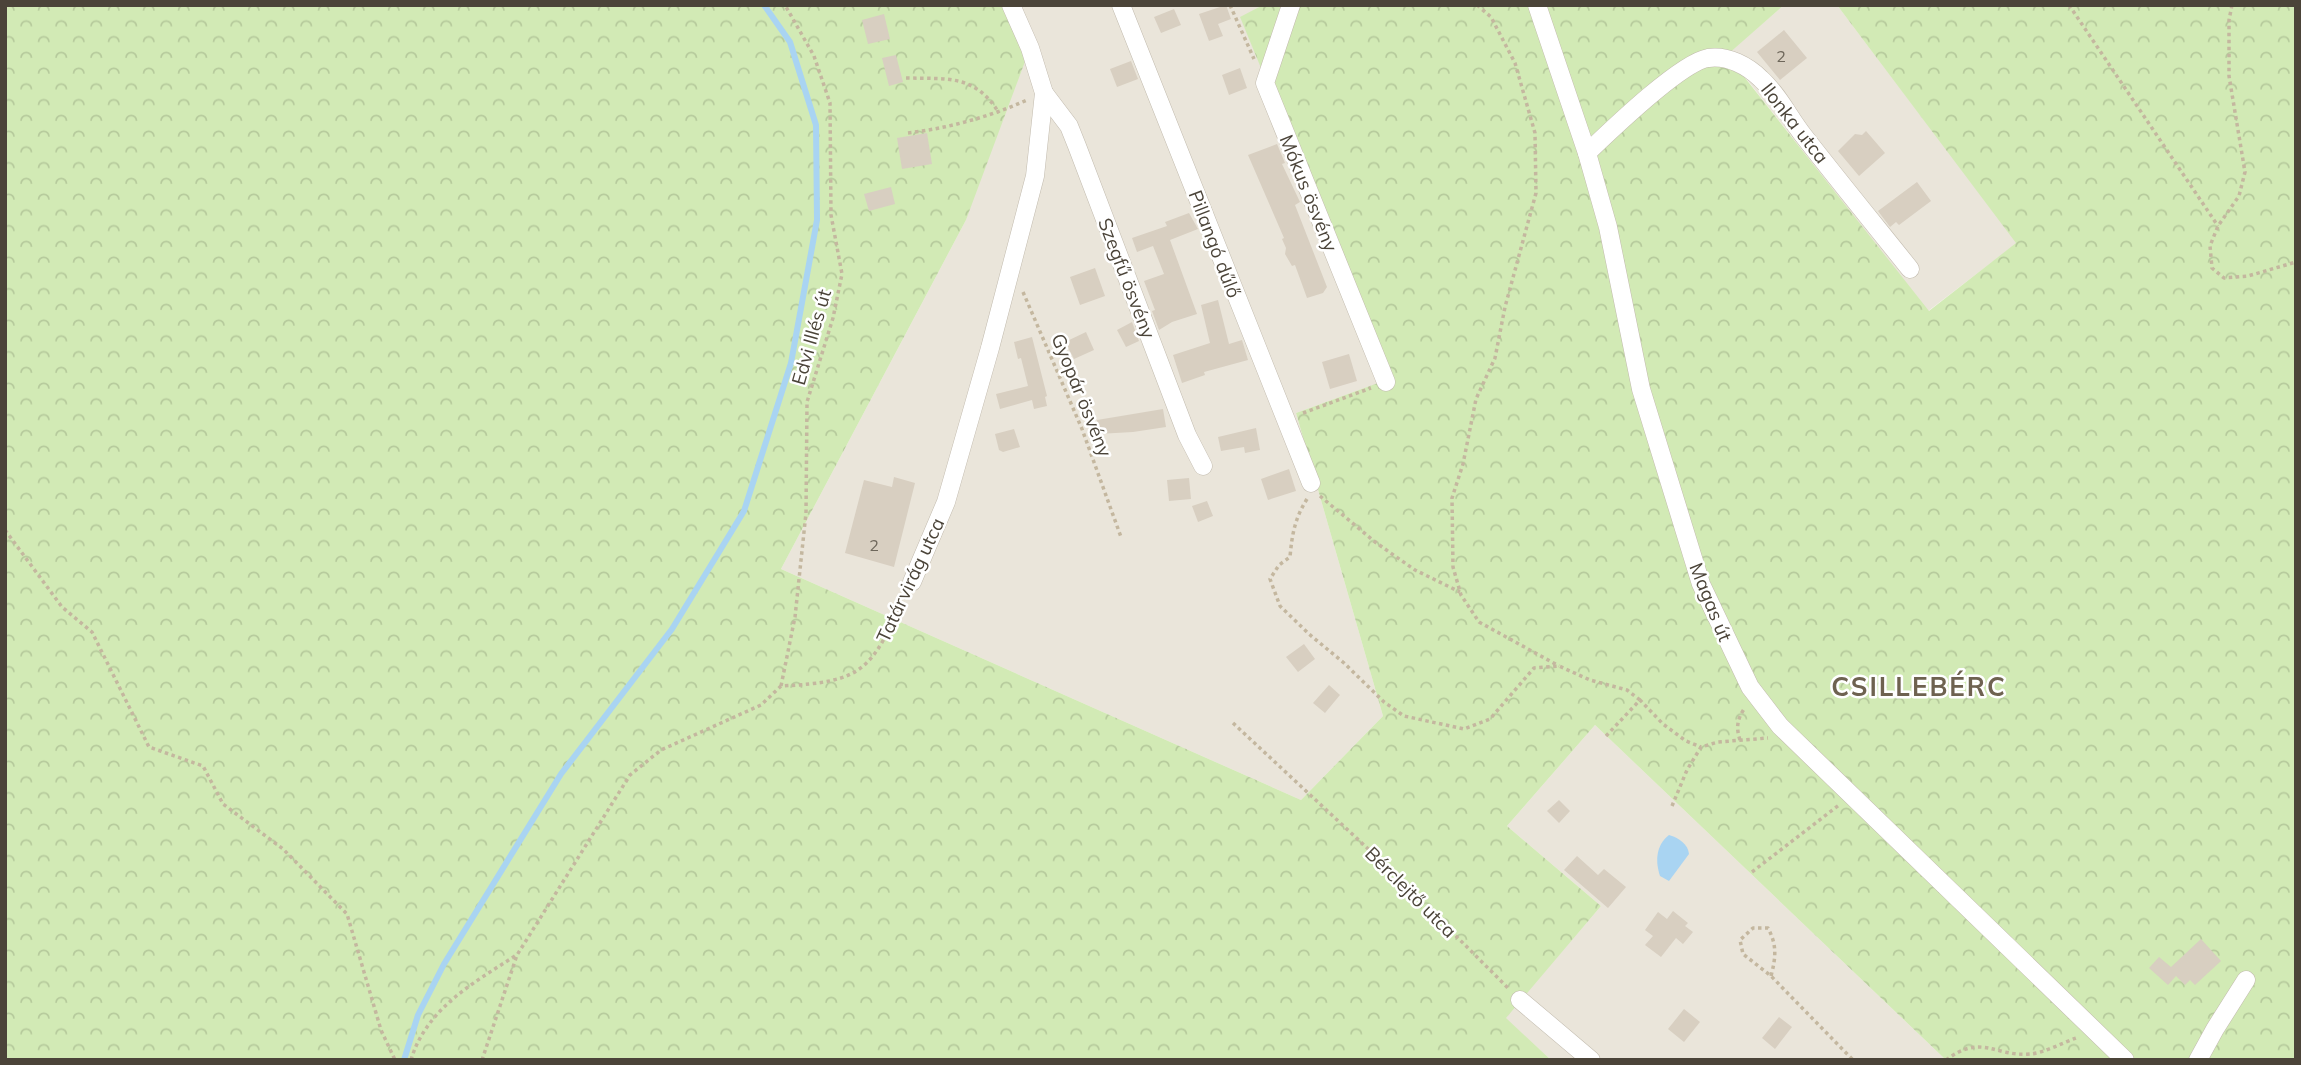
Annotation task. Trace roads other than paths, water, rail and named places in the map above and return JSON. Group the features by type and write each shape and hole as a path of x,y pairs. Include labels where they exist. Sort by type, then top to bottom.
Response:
{"street":[{"name":"Tatárvirág utca","path":"912,582 946,502 1035,176 1044,93 1030,48 1011,5"},
{"name":"Pillangó dűlő","path":"1121,5 1315,489"},
{"name":"Mókus ösvény","path":"1291,5 1265,83 1386,382"},
{"name":"Magas út","path":"1537,5 1587,153 1608,227 1641,389 1701,584 1730,649 1755,692 1780,726 2125,1060"},
{"name":"Ilonka utca","path":"1587,153 1634,109 1698,61 1712,57 1739,62 1763,80 1803,135 1910,269"},
{"name":"Szegfű ösvény","path":"1044,93 1069,126 1183,424 1203,467"},
{"path":"2198,1060 2246,980"},
{"path":"1520,1000 1591,1060"}],"water":[{"path":"1669,835 1682,842 1689,854 1669,881 1660,876 1657,859 1661,844"}],"waterway":[{"path":"404,1060 418,1015 444,964 561,774 672,629 744,511 791,363 817,220 816,125 790,42 764,5"}],"district":[{"name":"CSILLEBÉRC","path":"1919,686"}]}
